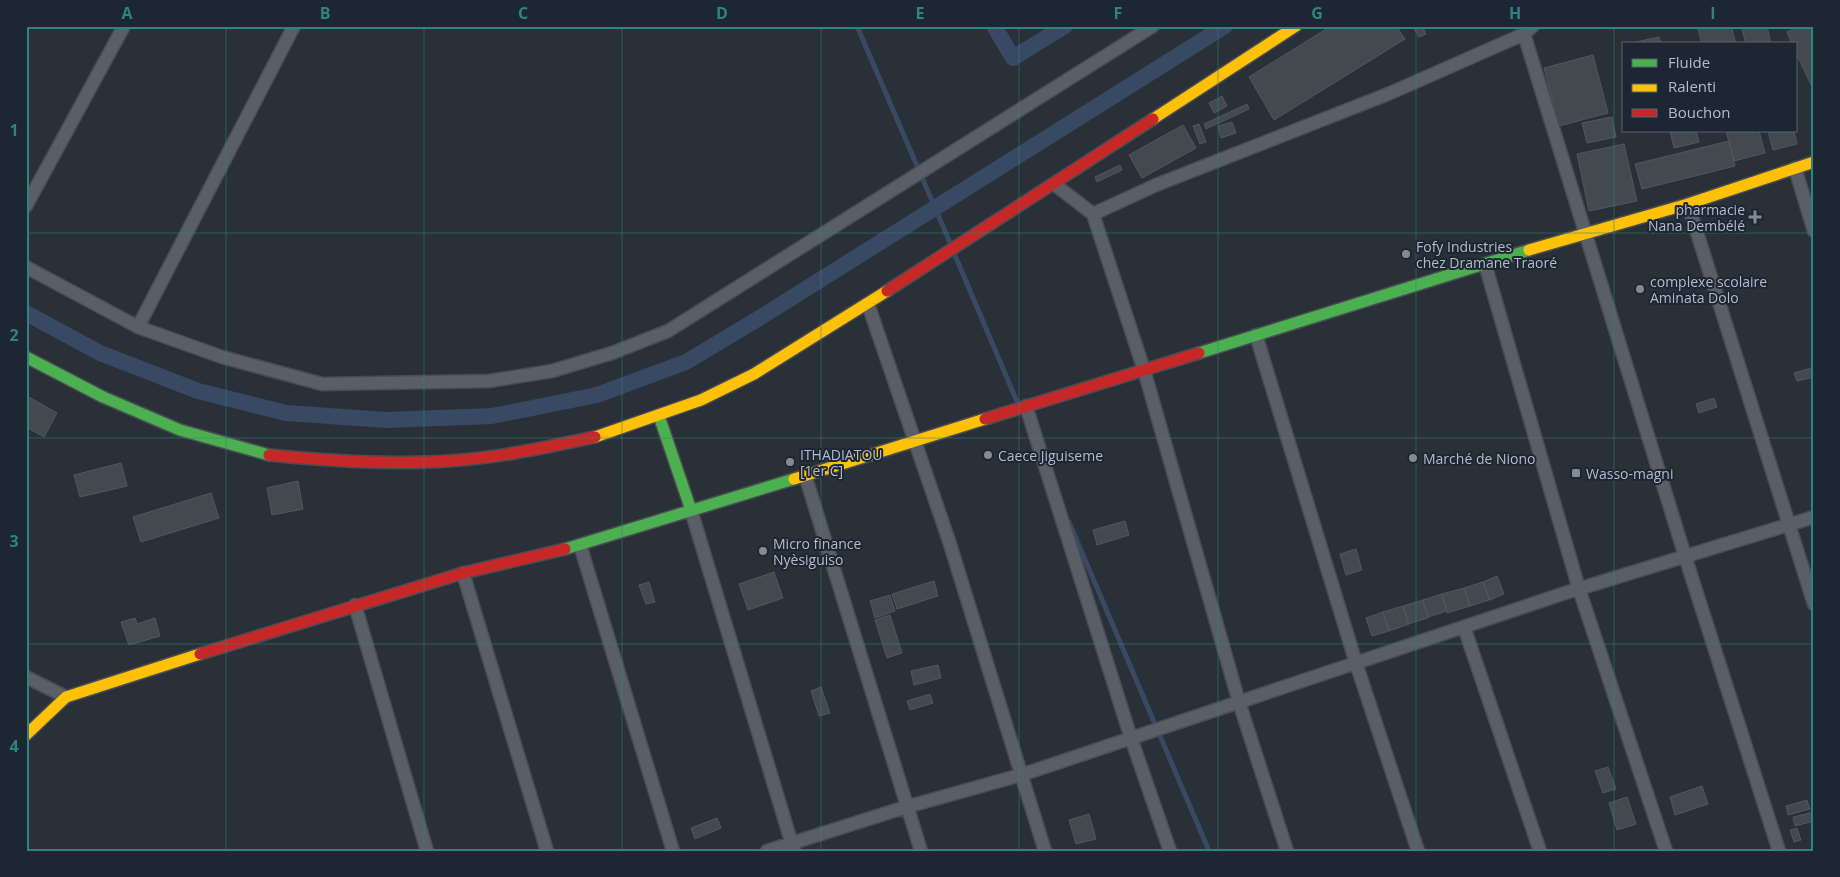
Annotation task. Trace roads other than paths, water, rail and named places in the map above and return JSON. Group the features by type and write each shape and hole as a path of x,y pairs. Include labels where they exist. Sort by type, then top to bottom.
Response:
{"street":[{"path":"26,206 124,26"},
{"path":"138,327 294,26"},
{"path":"26,268 138,327 222,357 322,384 489,381 552,372 612,353 668,331 1153,26"},
{"path":"26,357 104,397 180,430 266,455 354,462 449,461 533,450 600,436 700,400 754,374 868,304 1296,26"},
{"path":"1093,214 1156,185 1388,94 1529,30 1584,233 1779,851"},
{"path":"26,735 66,697 355,605 463,573 580,545 1584,233 1688,204 1814,162"},
{"path":"1795,168 1814,231"},
{"path":"1054,184 1093,214 1144,370 1239,702 1288,851"},
{"path":"1688,204 1814,604"},
{"path":"1485,264 1579,589 1666,851"},
{"path":"868,304 950,541 1046,851"},
{"path":"1256,335 1356,663 1418,851"},
{"path":"1026,406 1131,738 1170,851"},
{"path":"659,416 691,510 793,847"},
{"path":"805,474 921,851"},
{"path":"768,851 793,847 906,807 1021,775 1579,589 1814,517"},
{"path":"580,545 673,851"},
{"path":"463,573 547,851"},
{"path":"355,605 427,851"},
{"path":"1464,627 1540,851"},
{"path":"26,677 66,697"}],"waterway":[{"path":"857,26 951,245"},
{"path":"994,26 1013,58 1065,26"},
{"path":"26,313 100,353 198,391 286,413 387,420 492,416 597,395 686,362 1225,26"},
{"path":"954,253 1018,404"},
{"path":"1069,522 1209,851"}],"place":[{"name":"pharmacie Nana Dembélé","path":"1755,217"},
{"name":"Fofy Industries chez Dramane Traoré","path":"1406,254"},
{"name":"complexe scolaire Aminata Dolo","path":"1640,289"},
{"name":"Caece Jiguiseme","path":"988,455"},
{"name":"Marché de Niono","path":"1413,458"},
{"name":"ITHADIATOU [1er C]","path":"790,462"},
{"name":"Wasso-magni","path":"1576,473"},
{"name":"Micro finance Nyèsiguiso","path":"763,551"}]}
